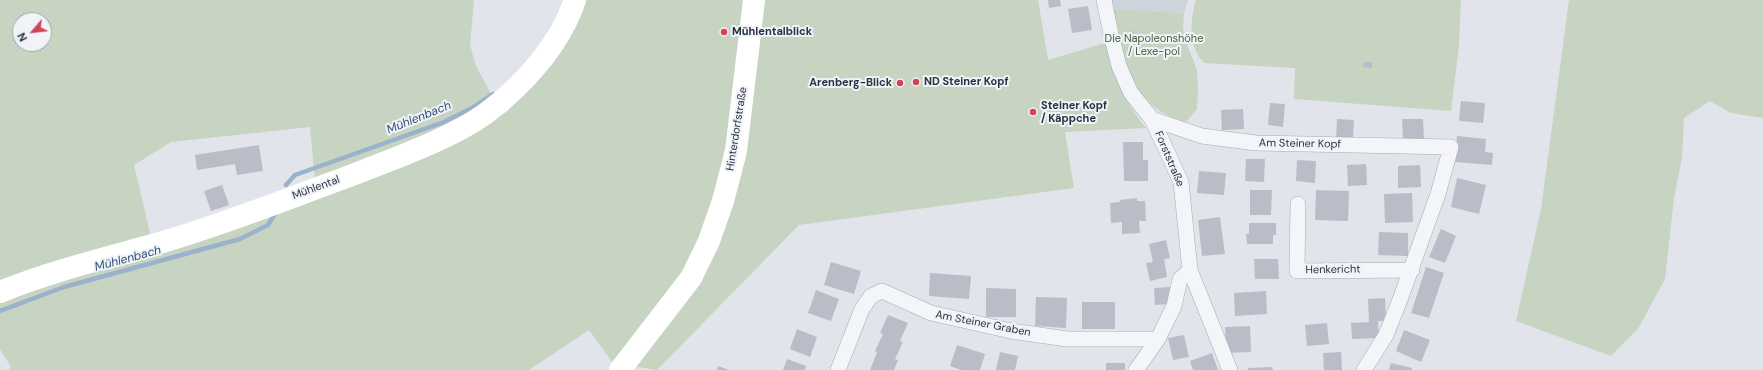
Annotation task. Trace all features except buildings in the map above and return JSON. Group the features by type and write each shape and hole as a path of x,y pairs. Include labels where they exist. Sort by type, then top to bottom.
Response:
{"street":[{"name":"Mühlental","path":"0,292 37,278 167,240 231,219 377,165 466,125 484,114 502,100 539,63 559,33 575,0"},
{"name":"Hinterdorfstraße","path":"620,370 691,278 709,240 723,201 736,151 754,0"},
{"name":"Forststraße","path":"1104,0 1109,28 1119,66 1131,93 1152,119 1178,175 1182,188 1190,270 1230,370"},
{"name":"Am Steiner Kopf","path":"1152,119 1202,136 1256,143 1450,147 1438,194 1412,270"},
{"name":"Henkericht","path":"1298,204 1297,271 1412,270"},
{"path":"1136,370 1158,339 1174,306 1180,278 1190,270"},
{"path":"1364,370 1386,335 1412,270"},
{"name":"Am Steiner Graben","path":"838,370 862,309 871,296 882,291 931,313 1011,330 1067,339 1158,339"}],"shaded area":[{"path":"1111,0 1188,0 1184,13 1112,9"}],"green space":[{"path":"0,0 474,0 470,45 476,66 494,99 451,126 315,182 310,127 171,142 134,165 151,237 0,286"},
{"path":"586,0 745,0 726,144 717,184 699,242 683,271 613,363 589,330 529,370 8,370 11,367 0,349 0,299 477,129 508,111 523,90 563,47 573,31"},
{"path":"763,0 1038,0 1048,60 1105,43 1121,88 1132,109 1146,128 1065,132 1074,188 799,225 657,370 631,366 693,290 744,152 760,41"},
{"path":"1196,0 1461,0 1459,46 1451,111 1294,99 1295,68 1204,63 1195,49 1193,41 1192,16"},
{"path":"1569,0 1763,0 1763,118 1731,113 1710,101 1684,118 1682,158 1674,198 1665,279 1638,329 1611,356 1516,321 1541,209"},
{"name":"Die Napoleonshöhe / Lexe-pol","path":"1112,9 1184,13 1183,27 1185,39 1197,70 1198,91 1197,109 1186,122 1167,115 1152,105 1141,93 1132,78 1126,62"}],"waterway":[{"name":"Mühlenbach","path":"286,185 295,175 444,122 472,108 493,94"},
{"name":"Mühlenbach","path":"0,311 64,287 240,239 268,225 276,212"}],"place":[{"name":"Mühlentalblick","path":"724,32"},
{"name":"ND Steiner Kopf","path":"916,82"},
{"name":"Arenberg-Blick","path":"900,83"},
{"name":"Steiner Kopf / Käppche","path":"1033,112"}]}
